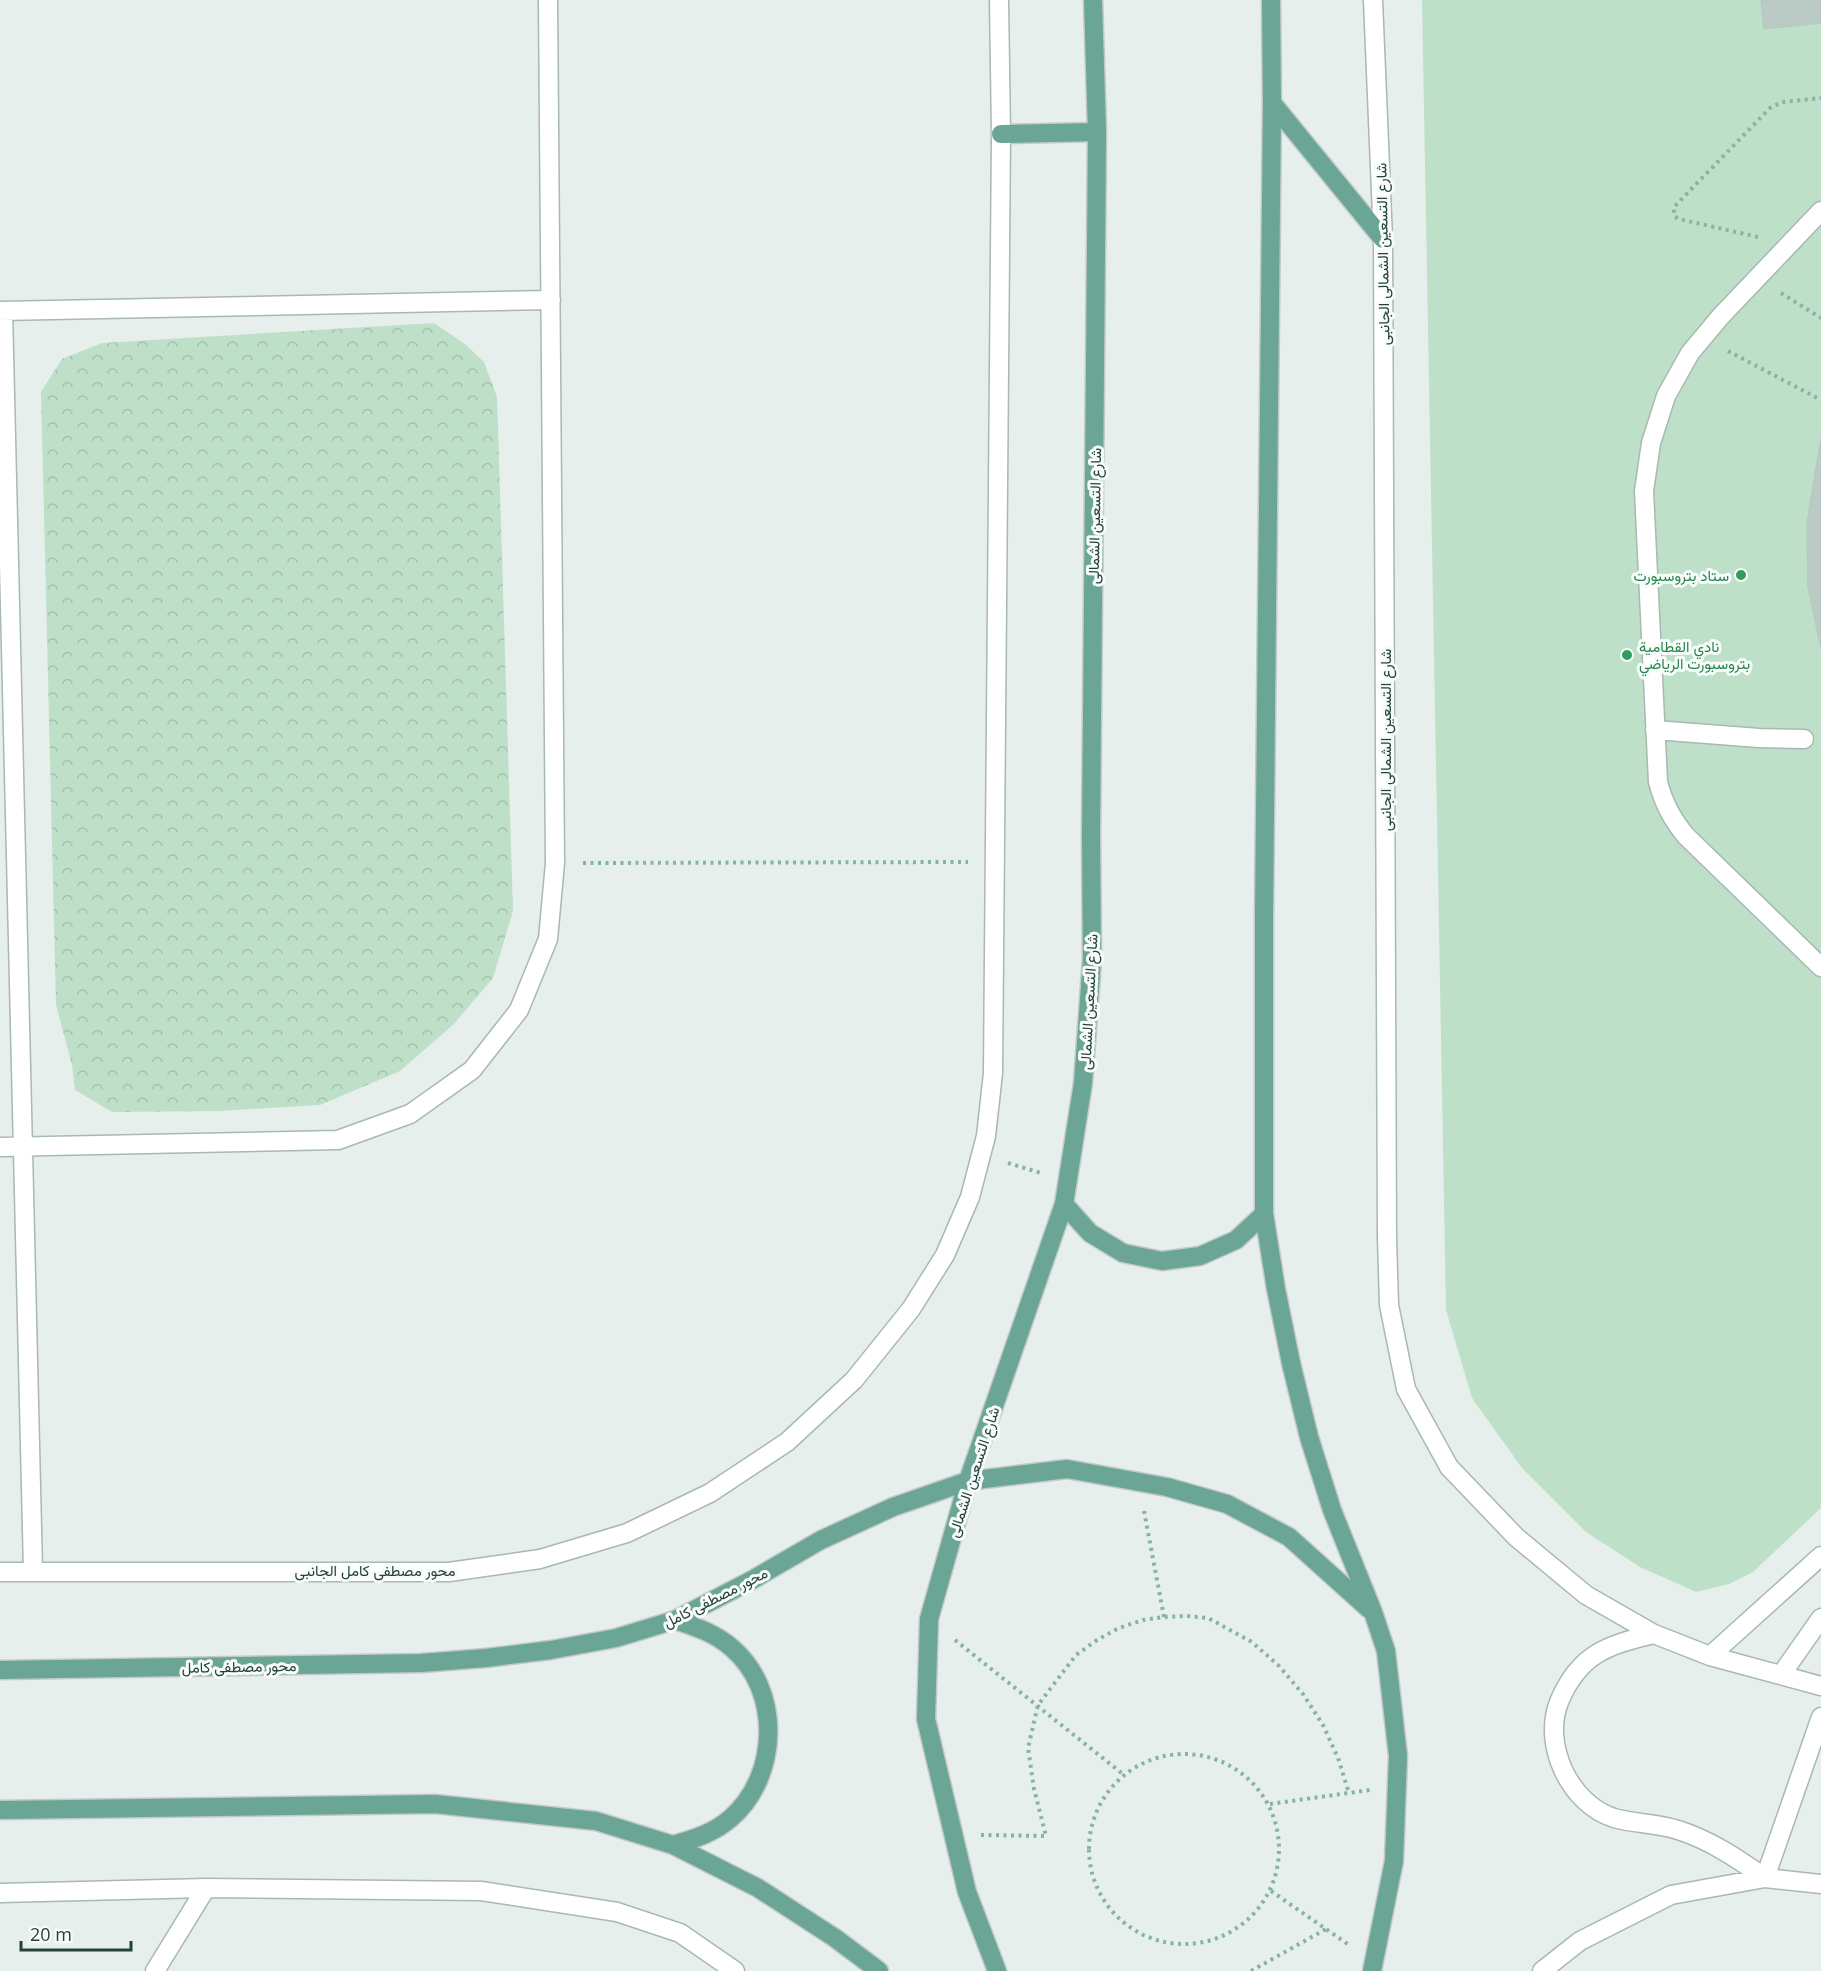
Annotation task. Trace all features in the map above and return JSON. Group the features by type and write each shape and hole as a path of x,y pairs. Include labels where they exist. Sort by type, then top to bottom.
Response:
{"main road":[{"name":"شارع التسعين الشمالى","path":"997,1971 968,1892 926,1719 928,1620 969,1481 1064,1204 1083,1083 1092,959 1097,132 1093,0"},
{"path":"1270,0 1272,103 1264,914 1264,1214 1276,1289 1309,1437 1332,1510 1373,1612 1386,1651 1398,1756 1394,1861 1373,1967"},
{"path":"1272,103 1383,239"},
{"path":"1001,134 1097,132"},
{"path":"1064,1204 1090,1233 1098,1238 1123,1252 1162,1261 1200,1256 1236,1240 1264,1214"},
{"name":"محور مصطفى كامل","path":"0,1670 344,1665 486,1658 551,1650 616,1638 675,1620 752,1580 821,1540 893,1507 969,1481 1067,1469 1167,1487 1227,1504 1289,1537 1373,1612"},
{"path":"673,1845 704,1836 731,1818 751,1794 764,1765 769,1734 765,1702 753,1673 733,1648 706,1630 675,1620"},
{"path":"0,1810 435,1804 596,1821 673,1845 758,1888 835,1938 879,1971"}],"street":[{"path":"0,1147 338,1140 410,1114 472,1070 519,1010 548,939 555,863 548,0"},
{"path":"981,1155 986,1136 993,1073 1001,134 999,0"},
{"name":"شارع التسعين الشمالى الجانبى","path":"1373,0 1383,239 1387,1238 1389,1305 1406,1389 1449,1467 1516,1537 1586,1595 1654,1634 1710,1656 1821,1686"},
{"path":"1820,963 1686,836 1672,820 1664,802 1658,782 1644,491 1651,443 1666,396 1690,353 1821,211"},
{"path":"33,1571 2,311 551,300"},
{"path":"1655,730 1804,739"},
{"name":"محور مصطفى كامل الجانبى","path":"0,1572 449,1572 540,1559 627,1533 710,1493 787,1442 854,1380 917,1300 945,1255 970,1197 981,1155"},
{"path":"1710,1656 1821,1556"},
{"path":"1780,1675 1821,1618"},
{"path":"1654,1634 1618,1642 1589,1658 1568,1682 1555,1712 1555,1744 1565,1776 1585,1801 1613,1818 1676,1829 1708,1842 1766,1878"},
{"path":"1766,1878 1821,1717"},
{"path":"1542,1971 1581,1941 1671,1895 1766,1878 1821,1884"},
{"path":"0,1893 206,1888 481,1891 617,1912 680,1933 735,1971"},
{"path":"155,1971 206,1888"}],"path":[{"path":"1764,238 1679,219 1674,216 1674,207 1770,108 1782,102 1821,98"},
{"path":"1757,278 1821,318"},
{"path":"1703,338 1821,400"},
{"path":"555,863 996,862"},
{"path":"981,1155 1068,1181"},
{"path":"1138,1482 1164,1617"},
{"path":"954,1835 1046,1836 1034,1789 1028,1748 1038,1705 1076,1655 1097,1640 1119,1628 1143,1620 1164,1617 1208,1618 1252,1642 1279,1666 1303,1694 1323,1725 1338,1758 1349,1793"},
{"path":"928,1620 1124,1775"},
{"path":"1204,1755 1242,1772 1270,1804 1279,1832 1280,1862 1271,1891 1248,1921 1215,1940 1177,1945 1140,1935 1111,1911 1093,1879 1089,1841 1099,1804 1124,1775 1162,1756 1204,1755"},
{"path":"1270,1804 1397,1786"},
{"path":"1271,1891 1326,1929 1373,1967"},
{"path":"1251,1971 1326,1929"}],"green space":[{"name":"نادي القطامية بتروسبورت الرياضي","path":"1422,0 1821,0 1821,1508 1753,1572 1729,1584 1696,1592 1640,1567 1586,1532 1522,1468 1472,1398 1446,1310"},
{"path":"434,323 465,344 484,362 497,397 513,911 493,978 453,1025 400,1071 320,1105 220,1111 112,1112 75,1090 72,1065 56,1005 41,392 62,359 102,343"}],"building":[{"path":"1761,0 1821,0 1821,23 1764,29"},
{"path":"1821,438 1821,648 1808,587 1807,523"}],"place":[{"name":"ستاد بتروسبورت","path":"1741,575"},
{"name":"نادي القطامية بتروسبورت الرياضي","path":"1627,655"}]}
